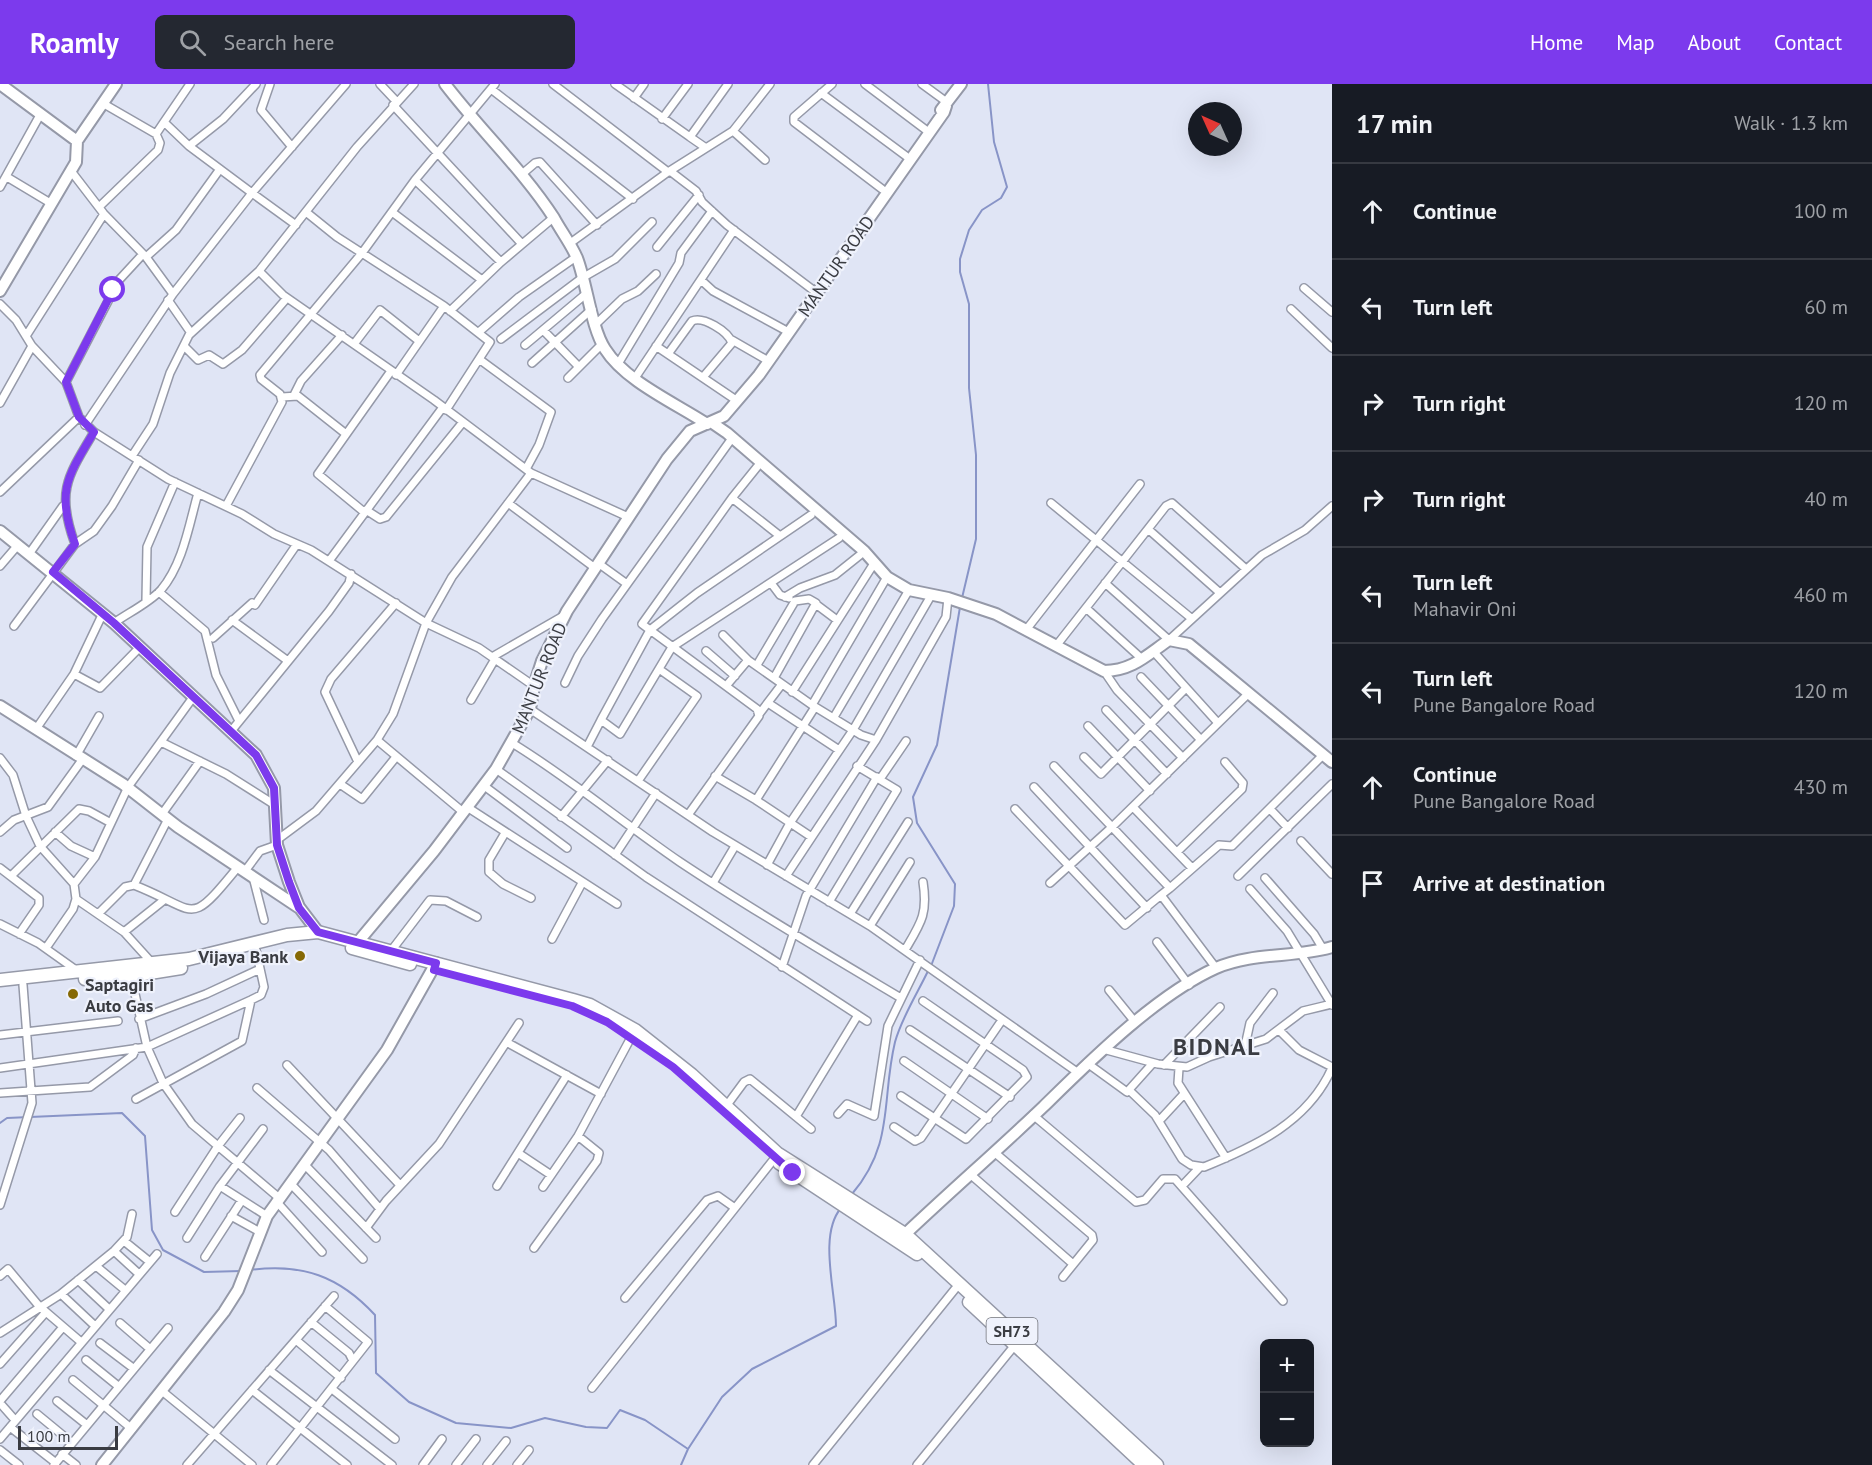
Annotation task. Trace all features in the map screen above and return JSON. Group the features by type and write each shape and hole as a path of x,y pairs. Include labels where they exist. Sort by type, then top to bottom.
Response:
{"main road":[{"name":"SH73","path":"0,980 189,959 318,932 391,951 435,966"},
{"name":"SH73","path":"0,987 130,976 183,968 256,950 271,943 310,938 435,966 590,1005 633,1034 727,1105 736,1119 774,1159 902,1237 1157,1465"},
{"name":"SH73","path":"690,1077 777,1153 834,1195"},
{"name":"SH73","path":"902,1237 1144,1465"}],"street":[{"path":"0,291 76,162 77,141 116,84"},
{"path":"156,134 190,84"},
{"path":"189,146 223,119 256,84"},
{"path":"270,84 261,110 292,147"},
{"path":"85,425 171,297 252,193 346,84"},
{"path":"380,84 438,153 522,244"},
{"path":"14,626 75,544 94,531 112,506 153,424 170,373 191,333 260,271 394,103 414,84"},
{"path":"445,84 470,116 533,186 553,218 576,257 602,344 618,364 635,378 712,421 757,467 811,515 887,577 909,590 976,606 1104,671 1121,671 1169,640 1246,569 1272,548 1305,530 1332,506"},
{"path":"553,84 669,171 699,195 712,212 813,290"},
{"path":"615,84 706,148"},
{"path":"634,98 644,84"},
{"path":"662,119 688,84"},
{"path":"690,137 728,84"},
{"path":"569,244 669,171 733,131 770,84"},
{"path":"832,84 794,117 794,122 882,189"},
{"path":"866,84 926,130"},
{"path":"922,84 947,105"},
{"name":"MANTUR ROAD","path":"712,421 765,359 882,189 961,84"},
{"path":"5,85 40,115 77,141"},
{"path":"282,397 260,375 362,253 415,180 493,86 633,199"},
{"path":"821,93 906,156"},
{"path":"99,207 158,150 160,143 156,134 104,104"},
{"name":"MANTUR ROAD","path":"358,942 434,851 496,769 530,709 542,661 565,615 627,516 667,459 690,431 724,416 765,368 947,105"},
{"path":"0,187 40,115"},
{"path":"164,122 189,146 296,225"},
{"path":"733,131 765,160"},
{"path":"521,174 535,163 540,162 597,225"},
{"path":"66,382 119,280 176,230 219,169"},
{"path":"71,171 104,214 145,256 191,333"},
{"path":"7,177 52,204"},
{"path":"415,180 501,262"},
{"path":"657,247 699,195"},
{"path":"306,212 362,253 480,331 490,342 444,408 329,561"},
{"path":"392,212 482,280"},
{"path":"618,364 680,263 681,253 712,212"},
{"path":"26,336 104,214"},
{"path":"463,422 387,517 380,519 365,511 318,476 319,471 346,434 447,308 553,218"},
{"path":"501,339 582,278 615,259 652,222"},
{"path":"635,378 734,230"},
{"path":"480,331 519,297 576,257"},
{"path":"260,271 287,298 342,335 529,471 627,516"},
{"path":"596,324 622,299 638,291 656,274"},
{"path":"701,280 713,291 785,330"},
{"path":"1304,288 1332,312"},
{"path":"525,345 587,293"},
{"path":"184,346 198,360 208,355 223,364 242,350 287,298"},
{"path":"0,304 32,346 66,382 79,417 94,432 175,482 226,506 329,561 426,623 479,648 534,686"},
{"path":"532,363 592,309"},
{"path":"1291,309 1332,348"},
{"path":"354,344 380,310 419,341"},
{"path":"668,354 694,319 704,320 765,359"},
{"path":"543,330 579,367"},
{"path":"294,395 301,381 342,335"},
{"path":"704,376 732,340"},
{"path":"568,378 602,344"},
{"path":"0,403 32,346"},
{"path":"656,346 704,376 733,398"},
{"path":"98,914 125,887 134,885 188,910 203,908 245,872 260,851 277,842 316,811 376,740 393,714 426,623 453,577 529,471 551,412 479,359"},
{"path":"282,397 294,395 346,434"},
{"path":"226,506 282,397"},
{"path":"0,492 79,417"},
{"path":"29,554 63,506 74,465 94,432"},
{"path":"565,683 578,656 727,433 864,551 867,560 837,620 792,692"},
{"path":"757,467 732,498 642,624 760,712"},
{"path":"146,600 147,547 175,482"},
{"path":"1026,630 1140,484"},
{"path":"114,623 159,592 170,577 185,543 198,493"},
{"path":"732,498 780,536"},
{"path":"508,503 627,584"},
{"path":"1051,503 1191,618"},
{"path":"1056,646 1166,506 1172,503 1246,569"},
{"path":"63,506 75,544"},
{"path":"587,747 650,630 697,593 811,515"},
{"path":"1148,529 1219,592"},
{"path":"0,531 114,623 194,696 235,726"},
{"path":"601,720 620,734 672,647 840,538"},
{"path":"213,638 253,604 283,568 297,544"},
{"path":"0,566 18,545"},
{"path":"785,597 800,588 867,560"},
{"path":"235,726 329,611 349,583 351,574"},
{"path":"756,800 804,727 813,706 887,577"},
{"path":"771,584 780,595 795,601 809,599 837,620"},
{"path":"1016,809 1125,925 1219,845 1232,846 1327,758 1189,644 1169,640 1105,584"},
{"path":"834,717 909,590"},
{"path":"159,592 205,632 216,675 235,726 265,768 274,788 277,842 299,908"},
{"path":"767,865 790,823 853,730 932,594"},
{"path":"786,876 810,836 876,741 946,617 949,598"},
{"path":"757,665 795,601"},
{"path":"358,762 325,692 331,679 396,603"},
{"path":"774,678 817,605"},
{"path":"1086,608 1142,659"},
{"path":"36,729 74,674 103,614"},
{"path":"471,700 494,658 565,615"},
{"path":"232,620 288,661"},
{"path":"723,635 748,660 792,692 853,730 876,741"},
{"path":"74,674 100,688 140,647"},
{"path":"706,651 735,676"},
{"path":"1153,651 1218,723"},
{"path":"726,686 748,660"},
{"path":"638,781 697,696 659,669"},
{"path":"1104,671 1117,690 1183,758"},
{"path":"1141,677 1201,740"},
{"path":"688,815 782,684"},
{"path":"1083,757 1101,774 1186,688"},
{"path":"1050,883 1150,791 1249,693"},
{"path":"74,884 95,857 128,788 194,696"},
{"path":"768,703 838,750"},
{"path":"530,709 735,846 870,926 1077,1072"},
{"path":"1106,710 1167,774"},
{"path":"2,711 36,729 128,788 165,817 299,908 318,932"},
{"path":"0,832 14,820 43,811 53,803 79,758 99,716"},
{"path":"1088,726 1150,791"},
{"path":"376,740 465,809 617,904"},
{"path":"782,967 809,891 879,778 906,741"},
{"path":"161,742 200,761 275,805"},
{"path":"512,743 713,884 901,998"},
{"path":"340,784 362,799 396,757"},
{"path":"0,758 15,781 26,816 40,846 74,884 76,899 73,909 46,948"},
{"path":"561,817 608,760"},
{"path":"134,885 165,817 200,761"},
{"path":"1177,852 1242,789 1243,783 1225,762"},
{"path":"829,903 896,792 896,788 857,766"},
{"path":"1054,766 1170,888"},
{"path":"496,769 615,855 867,1021"},
{"path":"715,776 810,836"},
{"path":"1238,876 1332,784"},
{"path":"483,785 567,848"},
{"path":"1034,787 1147,908"},
{"path":"615,855 656,793"},
{"path":"1133,807 1192,868"},
{"path":"11,876 79,809 89,811 111,823"},
{"path":"1270,809 1288,828"},
{"path":"850,914 908,822"},
{"path":"55,832 71,846 95,857"},
{"path":"505,833 489,860 489,872 503,884 531,898"},
{"path":"1301,841 1332,874"},
{"path":"713,884 735,846"},
{"path":"870,926 910,862"},
{"path":"0,868 35,893 40,901 19,934"},
{"path":"245,872 264,920"},
{"path":"1265,878 1327,948"},
{"path":"905,950 924,917 926,909 923,882"},
{"path":"552,939 582,883"},
{"path":"1103,1049 1179,1068 1266,1039 1280,1031 1304,1011 1332,1005 1280,922 1250,889"},
{"path":"1161,895 1216,968"},
{"path":"76,899 124,932 153,964"},
{"path":"124,932 164,900"},
{"path":"391,951 430,900 446,901 477,917"},
{"path":"0,924 46,948 78,972"},
{"path":"1157,942 1189,985"},
{"path":"902,1237 1087,1063 1135,1022 1189,985 1216,968 1260,956 1327,948"},
{"path":"0,1068 147,1047 251,1000 264,991 256,950"},
{"path":"838,1114 847,1104 874,1116 888,1026 901,998 923,962"},
{"path":"102,1465 224,1312 238,1290 260,1232 277,1199 305,1165 387,1050 435,966"},
{"path":"139,1019 206,994 260,969"},
{"path":"130,976 147,1047 163,1083 192,1124 277,1199 322,1252"},
{"path":"0,1204 26,1128 32,1102 23,985"},
{"path":"1109,990 1135,1022"},
{"path":"1245,1046 1250,1023 1273,993"},
{"path":"136,1099 242,1041 251,1000"},
{"path":"901,1096 964,1139 1010,1097 1028,1075 923,1001"},
{"path":"1164,1065 1220,1007"},
{"path":"797,1115 858,1015"},
{"path":"894,1127 918,1140 1002,1020"},
{"path":"0,1035 118,1021"},
{"path":"366,1228 400,1185 439,1144 508,1043 519,1023"},
{"path":"910,1030 1010,1097"},
{"path":"1182,1186 1200,1167 1226,1158 1284,1128 1319,1092 1332,1068 1299,1050 1280,1031"},
{"path":"543,1187 578,1136 633,1034"},
{"path":"508,1043 601,1094"},
{"path":"0,1093 95,1086 133,1055 136,1048"},
{"path":"904,1061 988,1119"},
{"path":"1087,1063 1123,1092 1130,1091 1154,1063"},
{"path":"287,1065 400,1185"},
{"path":"1179,1068 1177,1080 1184,1094 1226,1158"},
{"path":"497,1186 567,1075"},
{"path":"727,1105 744,1082 750,1079 797,1115 811,1129"},
{"path":"257,1088 321,1142 380,1209"},
{"path":"1130,1091 1159,1121 1182,1159 1200,1167"},
{"path":"1159,1121 1184,1094"},
{"path":"1033,1115 1136,1202 1145,1200 1167,1177 1175,1179 1283,1301"},
{"path":"175,1212 218,1146 240,1118"},
{"path":"187,1238 236,1163 263,1129"},
{"path":"534,1248 597,1161 599,1153 578,1136"},
{"path":"994,1152 1092,1235 1093,1240 1063,1277"},
{"path":"518,1153 551,1175"},
{"path":"592,1388 774,1159"},
{"path":"305,1165 376,1239"},
{"path":"970,1174 1073,1264"},
{"path":"290,1183 363,1259"},
{"path":"220,1186 267,1216"},
{"path":"625,1298 707,1200 718,1196 735,1208"},
{"path":"205,1257 242,1200"},
{"path":"0,1333 61,1294 114,1251 124,1241 132,1214"},
{"path":"231,1216 260,1232"},
{"path":"124,1241 150,1262"},
{"path":"114,1251 139,1274"},
{"path":"1,1437 94,1325 157,1254"},
{"path":"96,1266 125,1290"},
{"path":"0,1276 8,1269 39,1306 81,1342"},
{"path":"78,1280 109,1309"},
{"path":"813,1465 955,1289"},
{"path":"61,1294 94,1325"},
{"path":"187,1465 334,1296"},
{"path":"271,1465 368,1342 325,1306"},
{"path":"0,1365 46,1312"},
{"path":"311,1322 349,1353 353,1361"},
{"path":"120,1323 149,1348"},
{"path":"63,1327 0,1402 13,1423 55,1464 149,1348 168,1328"},
{"path":"296,1340 341,1378"},
{"path":"100,1343 133,1368"},
{"path":"917,1465 1015,1345"},
{"path":"86,1360 118,1386"},
{"path":"269,1370 392,1465"},
{"path":"73,1380 132,1429"},
{"path":"332,1389 395,1439"},
{"path":"162,1390 252,1465"},
{"path":"252,1390 346,1465"},
{"path":"57,1401 87,1425"},
{"path":"37,1414 71,1442"},
{"path":"456,1465 476,1438"},
{"path":"423,1465 442,1439"},
{"path":"487,1465 506,1441"},
{"path":"0,1450 19,1465"},
{"path":"517,1465 529,1450"},
{"path":"62,1454 76,1465"}],"waterway":[{"path":"962,598 976,539 976,455 969,388 969,304 960,272 960,259 969,230 982,210 1001,198 1007,187 994,142 988,84"},
{"path":"931,966 954,906 955,884 917,823 913,797 937,745 960,607"},
{"path":"852,1194 866,1175 875,1157 881,1139 895,1042 928,971"},
{"path":"0,1123 7,1118 122,1113 145,1136 152,1230 163,1250 204,1272 241,1271"},
{"path":"688,1449 722,1397 752,1369 836,1326 829,1248 834,1219 841,1208"},
{"path":"250,1270 269,1268 303,1271 318,1275 348,1291 375,1315 376,1373 409,1402 456,1423 511,1428 545,1418 586,1427 607,1428 620,1410 645,1420 688,1449 681,1465"}],"place":[{"name":"Vijaya Bank","path":"300,956"},
{"name":"Saptagiri Auto Gas","path":"73,994"}],"district":[{"name":"BIDNAL","path":"1217,1046"}],"route":[{"path":"113,290 85,350 66,382 79,417 94,432 74,465 63,506 75,544 53,572 114,623 232,730 256,755 274,788 277,845 299,908 318,932 436,963 434,970 572,1006 607,1022 673,1067 774,1159 793,1173"}]}
